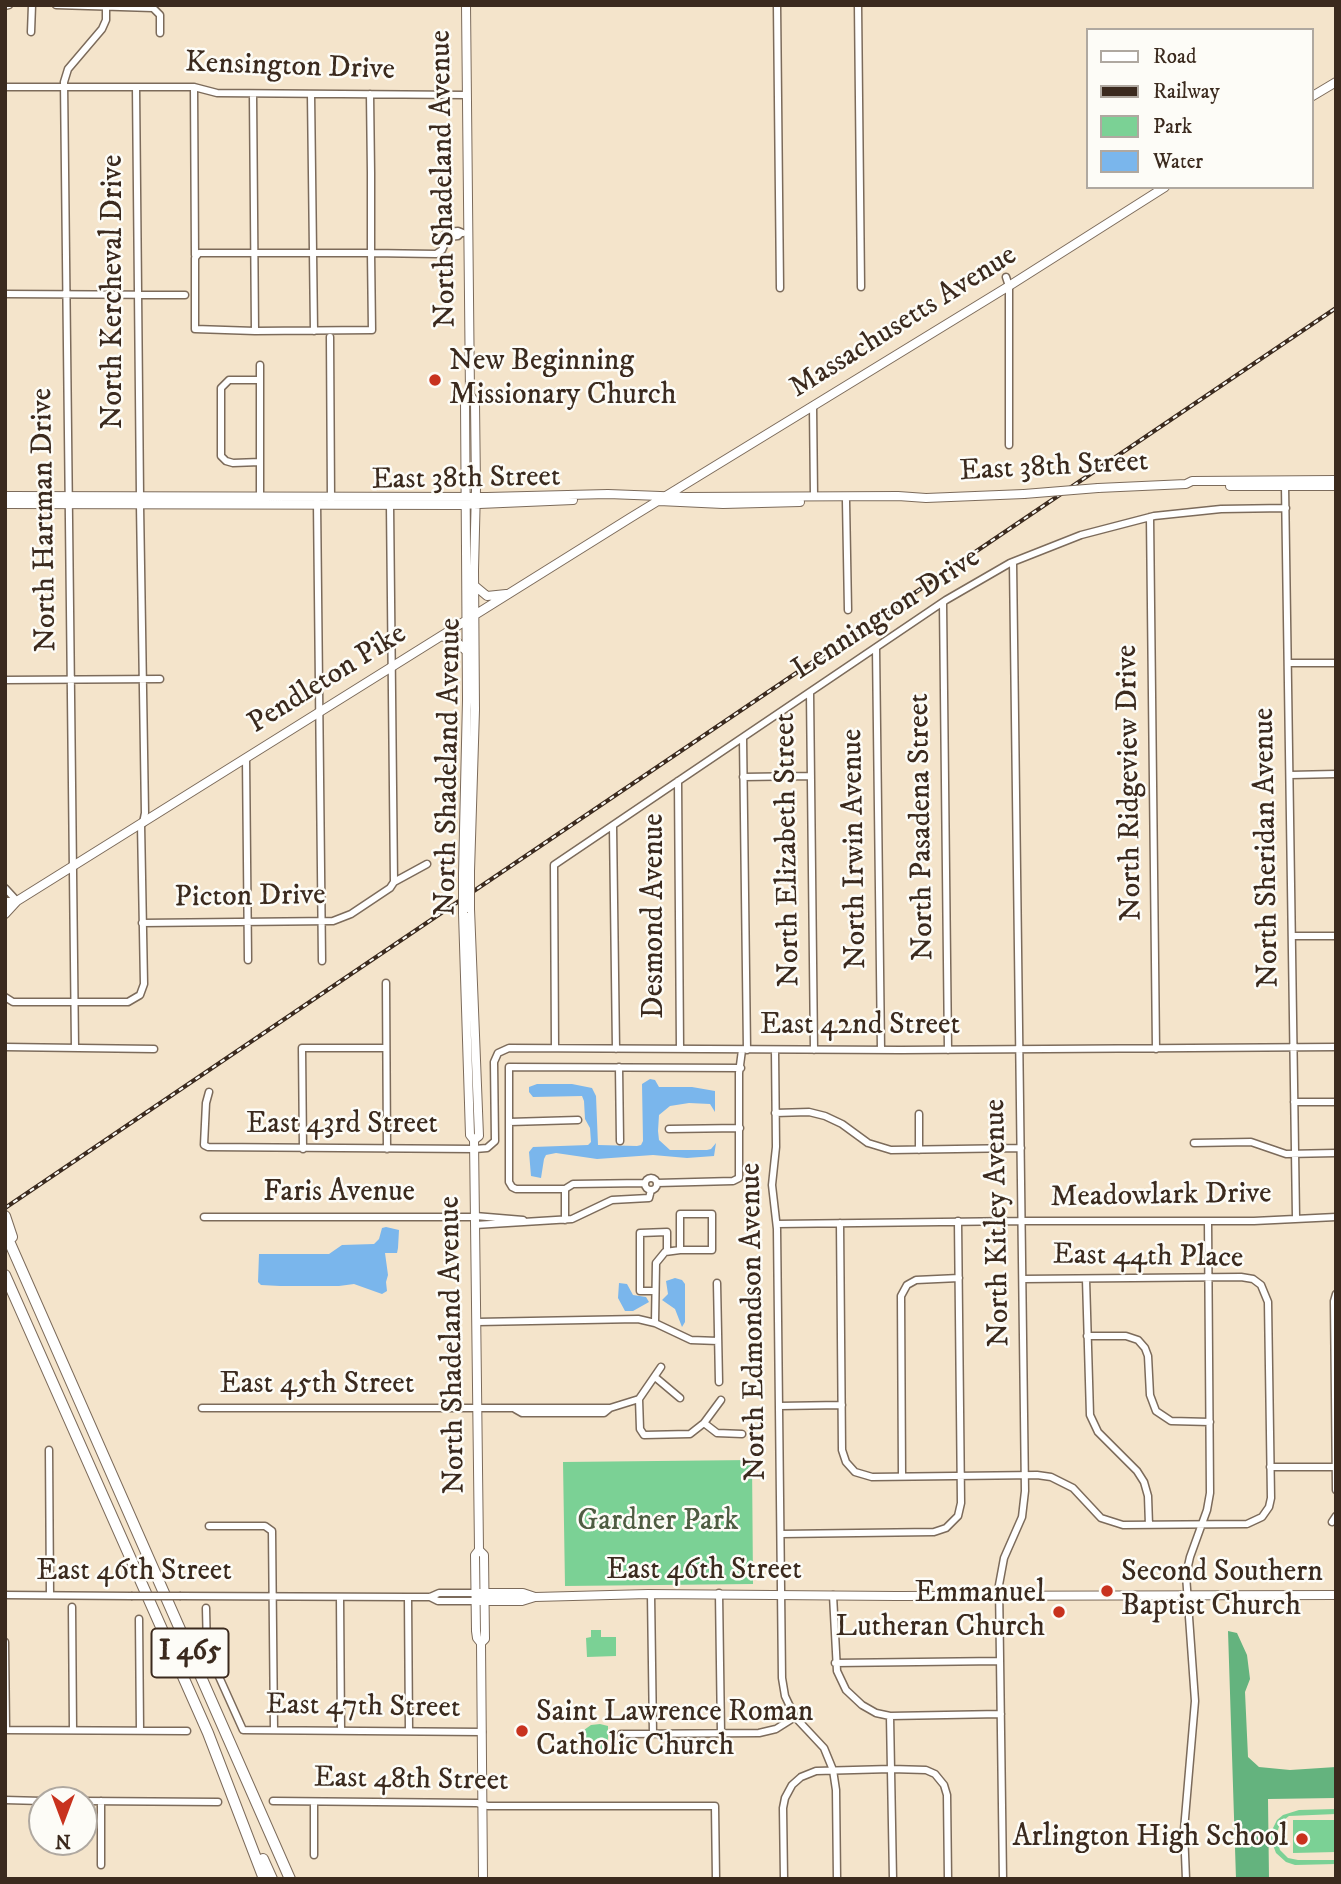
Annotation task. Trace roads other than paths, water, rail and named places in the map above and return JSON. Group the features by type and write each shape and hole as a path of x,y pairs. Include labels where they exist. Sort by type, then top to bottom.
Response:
{"highway":[{"name":"I 465","path":"6,1223 18,1258 290,1879"},
{"name":"I 465","path":"5,1278 272,1879"},
{"path":"239,1808 264,1879"}],"main road":[{"name":"North Shadeland Avenue","path":"466,5 465,233 470,395 465,401 474,585 466,652 467,873"},
{"path":"1313,96 1336,82"},
{"name":"Massachusetts Avenue","path":"661,499 1008,282 1163,189"},
{"name":"East 38th Street","path":"1285,483 1336,480"},
{"name":"East 38th Street","path":"331,501 390,505 608,494 723,504 922,500 1186,484 1192,481 1336,486"},
{"name":"East 38th Street","path":"5,496 68,500 470,501"},
{"name":"East 38th Street","path":"661,499 814,496 926,498"},
{"name":"East 38th Street","path":"140,500 260,497 317,501"},
{"name":"Pendleton Pike","path":"5,902 16,901 142,824 661,499"},
{"name":"East 38th Street","path":"5,504 68,500"},
{"name":"North Shadeland Avenue","path":"470,501 470,618 475,720 466,911 479,1136 475,1145 479,1550 475,1554 480,1597 476,1635 481,1643 483,1879"},
{"path":"474,585 488,596 509,594"},
{"path":"441,636 456,641 466,652"},
{"name":"Pendleton Pike","path":"5,914 16,901"},
{"name":"East 46th Street","path":"480,1597 522,1601 535,1597 719,1593 1336,1595"}],"street":[{"path":"32,5 32,32"},
{"path":"56,5 150,7 159,13 160,33"},
{"path":"777,5 780,288"},
{"path":"858,5 861,287"},
{"name":"North Hartman Drive","path":"75,1047 64,87 68,68 103,29 106,6"},
{"name":"Kensington Drive","path":"5,87 194,88 217,93 253,94 466,95"},
{"name":"North Kercheval Drive","path":"136,88 145,813 141,855 142,923"},
{"path":"194,88 195,329 372,330 370,94"},
{"path":"253,94 255,331"},
{"path":"311,94 314,331"},
{"path":"195,255 436,254 443,247 441,241 446,233 458,230 465,233"},
{"path":"1008,282 1009,445"},
{"path":"5,294 185,295"},
{"path":"330,337 331,501"},
{"path":"260,365 260,497"},
{"path":"260,380 229,380 221,388 221,456 226,461 260,462"},
{"path":"813,405 814,496"},
{"name":"North Sheridan Avenue","path":"1285,483 1296,1217"},
{"path":"317,501 322,961"},
{"path":"846,501 848,610"},
{"path":"390,505 394,882"},
{"name":"Lennington Drive","path":"555,1048 554,865 976,581 1013,562 1081,535 1150,517 1206,510 1286,508"},
{"name":"North Ridgeview Drive","path":"1150,517 1156,1049"},
{"name":"North Kitley Avenue","path":"1003,1879 999,1596 1002,1564 1023,1512 1025,1475 1013,562"},
{"name":"North Pasadena Street","path":"943,603 948,1050"},
{"name":"North Irwin Avenue","path":"876,648 881,1050"},
{"path":"1288,663 1336,663"},
{"path":"5,680 160,680"},
{"name":"North Elizabeth Street","path":"810,692 814,1050"},
{"path":"645,1183 649,1178 657,1182 733,1181 741,1174 741,1068 745,1050 743,738"},
{"path":"246,758 248,960"},
{"path":"1290,775 1336,774"},
{"path":"743,777 811,776"},
{"name":"Desmond Avenue","path":"678,781 680,1049"},
{"path":"612,825 616,1049"},
{"name":"Picton Drive","path":"142,923 338,920 390,888 394,882 427,864"},
{"path":"5,888 16,901"},
{"path":"6,998 13,1002 134,1000 144,988 142,923"},
{"path":"1292,936 1336,936"},
{"path":"386,983 387,1149"},
{"name":"East 42nd Street","path":"475,1145 487,1148 495,1141 494,1062 498,1052 509,1048 948,1050 1336,1046"},
{"path":"5,1047 154,1049"},
{"path":"303,1149 302,1048 386,1048"},
{"name":"North Edmondson Avenue","path":"775,1050 776,1147 772,1185 777,1224 782,1678 785,1696 795,1717"},
{"name":"East 42nd Street","path":"509,1067 741,1068"},
{"name":"North Shadeland Avenue","path":"509,1067 509,1182 515,1189 565,1189"},
{"path":"619,1067 620,1141"},
{"name":"East 43rd Street","path":"209,1091 204,1145 208,1147 387,1149 475,1145"},
{"path":"1294,1102 1336,1102"},
{"path":"775,1113 809,1112 825,1116 837,1121 871,1145 891,1150 1021,1149"},
{"path":"919,1114 919,1150"},
{"path":"509,1122 578,1120"},
{"path":"669,1129 740,1128"},
{"path":"1194,1143 1251,1142 1279,1153 1336,1153"},
{"path":"645,1183 646,1188 651,1190 656,1188 657,1182"},
{"path":"565,1220 565,1189 573,1184 645,1183"},
{"name":"Faris Avenue","path":"204,1217 475,1220 508,1225 524,1221 580,1217 612,1200 649,1198 651,1190"},
{"path":"655,1323 655,1265 659,1257 667,1251 712,1250 712,1214 680,1214 680,1250"},
{"name":"Meadowlark Drive","path":"777,1224 1254,1221 1336,1217"},
{"path":"781,1534 934,1532 953,1523 961,1508 958,1221"},
{"path":"1186,1879 1184,1830 1195,1701 1186,1596 1189,1561 1207,1510 1210,1491 1208,1221"},
{"path":"840,1223 842,1452 852,1469 870,1477 1051,1477 1068,1484 1081,1494 1098,1515 1109,1522 1123,1525 1202,1525 1247,1524 1257,1521 1269,1506 1270,1467 1335,1467"},
{"path":"655,1291 640,1291 640,1233 667,1232 667,1251"},
{"name":"East 44th Place","path":"1023,1279 1208,1277 1249,1278 1260,1284 1266,1294 1270,1467"},
{"path":"902,1476 901,1296 907,1285 916,1280 959,1278"},
{"path":"1086,1279 1088,1407 1091,1419 1101,1435 1137,1471 1144,1482 1149,1496 1149,1525"},
{"path":"717,1283 719,1382"},
{"path":"1336,1294 1336,1490"},
{"path":"477,1322 638,1319 655,1323 691,1340 718,1342"},
{"path":"1087,1336 1126,1336 1138,1340 1148,1356 1150,1395 1156,1410 1171,1421 1210,1422"},
{"path":"661,1367 639,1399 640,1429 646,1436 689,1435 704,1423 721,1400"},
{"path":"655,1377 680,1398"},
{"name":"East 45th Street","path":"202,1408 515,1409 522,1413 604,1413 610,1408 639,1399"},
{"path":"779,1406 842,1405"},
{"path":"704,1423 717,1433 742,1434"},
{"path":"49,1450 50,1595"},
{"path":"209,1526 265,1526 271,1529 274,1730"},
{"name":"East 46th Street","path":"5,1595 430,1597 439,1593 480,1597"},
{"path":"719,1593 721,1734"},
{"path":"651,1594 653,1734"},
{"path":"833,1595 835,1663 841,1683 852,1698 869,1710 890,1716 1001,1714"},
{"path":"340,1597 341,1731"},
{"path":"408,1597 409,1731"},
{"path":"72,1607 73,1730"},
{"name":"East 47th Street","path":"206,1608 207,1650 243,1730 482,1732"},
{"path":"139,1619 141,1730"},
{"path":"5,1642 6,1730 187,1731"},
{"path":"835,1663 1000,1661"},
{"path":"890,1716 893,1879"},
{"path":"621,1734 770,1731 795,1717 824,1748 833,1770 836,1790 837,1879"},
{"path":"784,1879 785,1798 801,1777 817,1771 924,1769 938,1776 946,1793 948,1879"},
{"path":"5,1800 28,1801"},
{"path":"101,1865 100,1801 218,1802"},
{"name":"East 48th Street","path":"273,1801 715,1806 716,1879"},
{"path":"314,1802 314,1855"}],"water":[{"path":"650,1079 655,1080 659,1087 692,1087 715,1091 715,1112 710,1104 670,1106 659,1115 658,1131 659,1140 670,1150 707,1150 716,1143 714,1156 687,1158 653,1155 597,1159 556,1153 546,1155 541,1178 531,1176 529,1152 533,1147 588,1145 591,1142 582,1096 533,1097 529,1087 537,1084 572,1084 592,1088 596,1096 598,1145 637,1146 643,1141 642,1084"},
{"path":"382,1228 399,1230 398,1248 397,1253 385,1253 387,1291 382,1294 354,1284 280,1286 261,1285 258,1282 259,1254 329,1254 342,1245 374,1244 379,1239"},
{"path":"675,1278 685,1284 685,1322 682,1327 675,1309 662,1300 668,1294 666,1281"},
{"path":"619,1283 627,1284 633,1295 646,1297 649,1302 633,1311 625,1311 618,1298"}],"railway":[{"path":"5,1208 1336,308"}],"place":[{"name":"New Beginning Missionary Church","path":"435,380"},
{"name":"Second Southern Baptist Church","path":"1107,1591"},
{"name":"Emmanuel Lutheran Church","path":"1059,1612"},
{"name":"Saint Lawrence Roman Catholic Church","path":"522,1731"},
{"name":"Arlington High School","path":"1302,1839"}],"park label":[{"name":"Gardner Park","path":"658,1523"}]}
